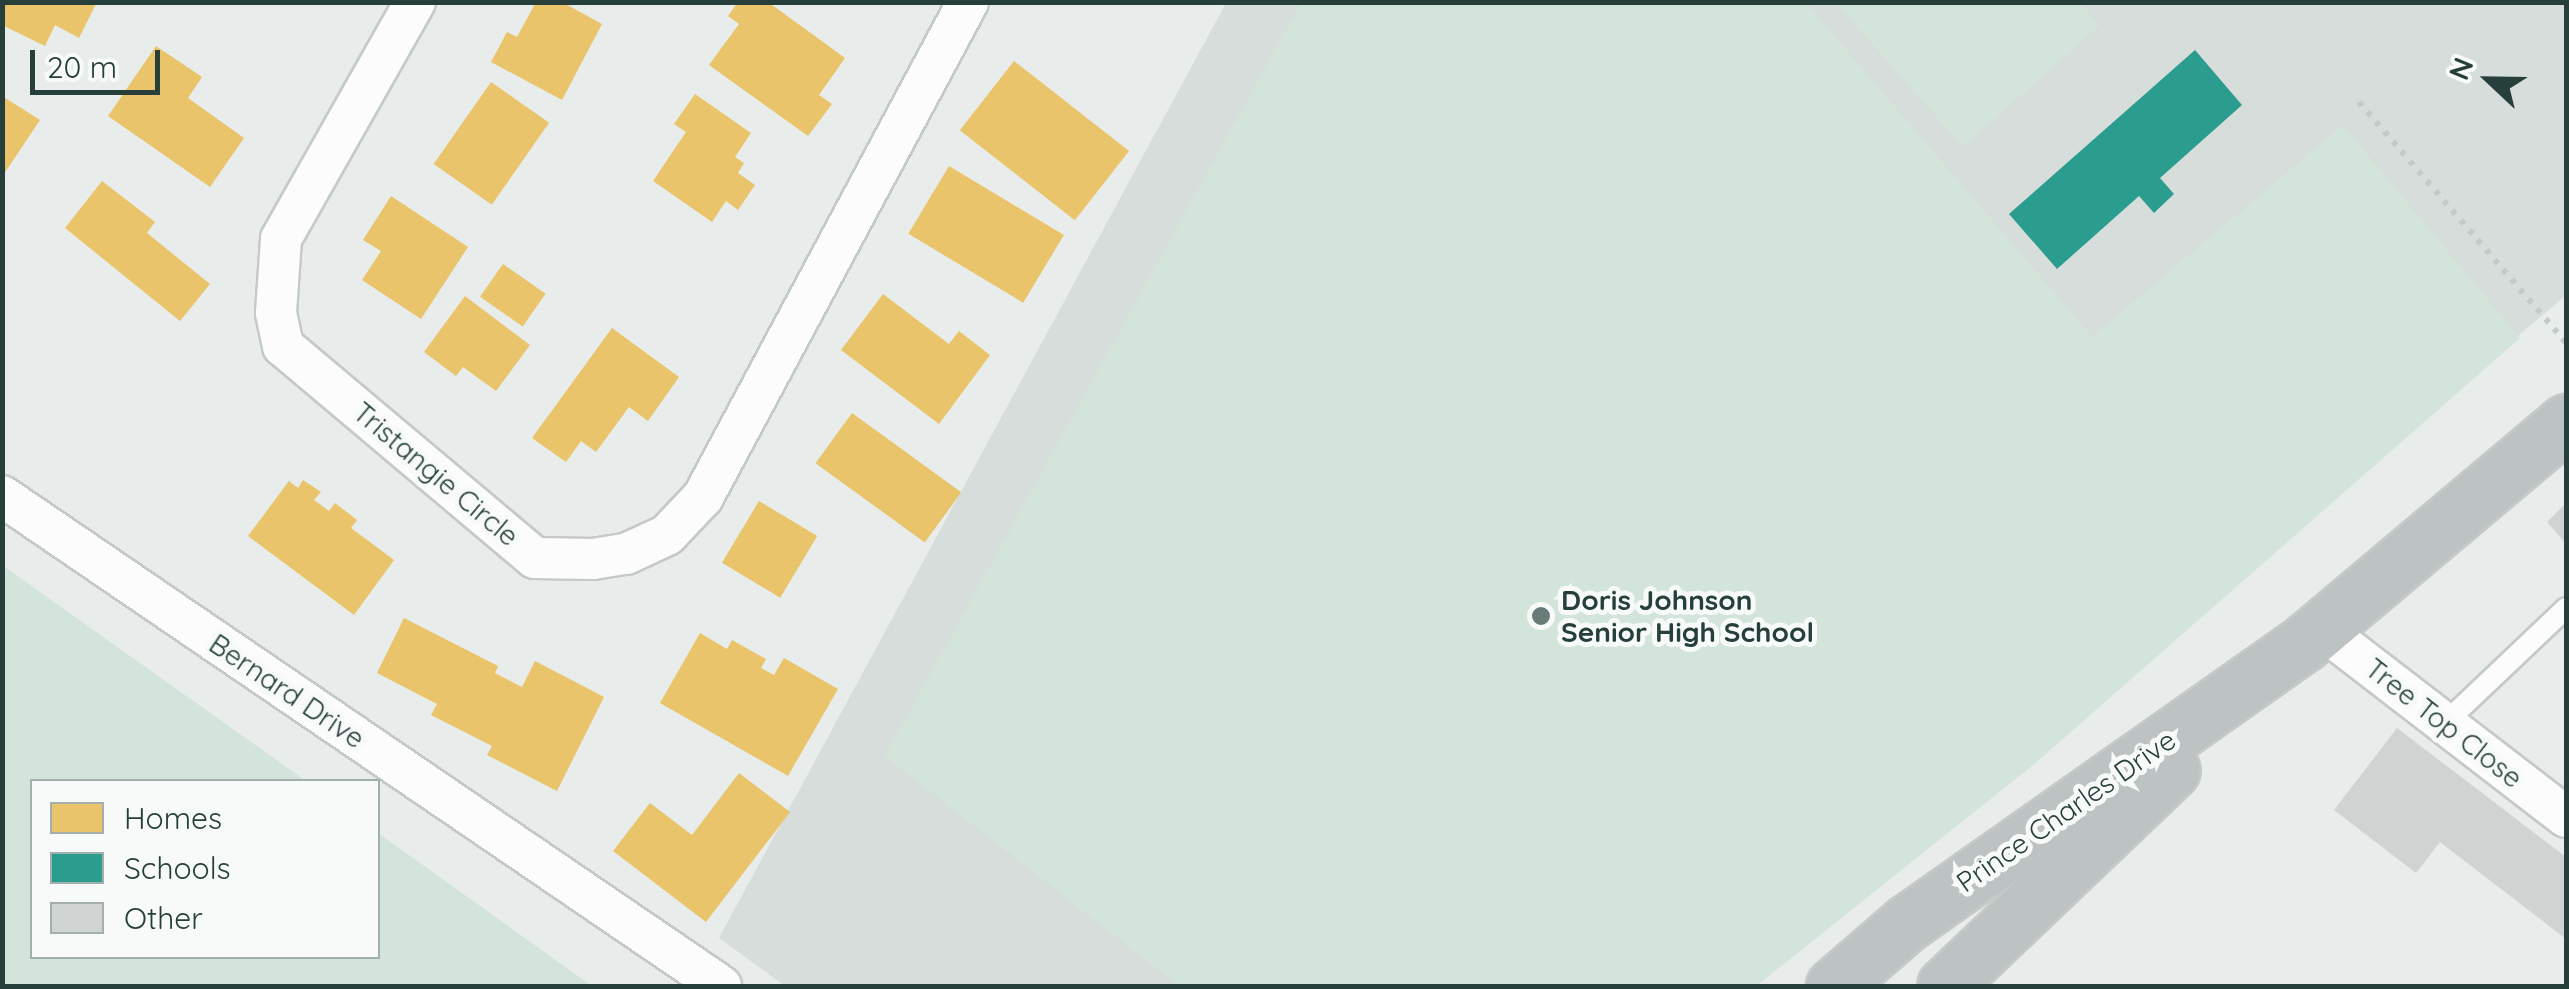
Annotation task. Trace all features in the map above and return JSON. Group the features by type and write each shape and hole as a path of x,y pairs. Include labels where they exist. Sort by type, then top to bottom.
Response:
{"highway":[{"name":"Prince Charles Drive","path":"1945,986 2313,636 2566,422"},
{"name":"Prince Charles Drive","path":"1834,986 1907,923 2313,636"}],"street":[{"name":"Tristangie Circle","path":"415,2 282,239 276,313 283,346 535,558 593,558 626,554 667,535 702,497 968,2"},
{"name":"Bernard Drive","path":"2,496 721,986"},
{"name":"Tree Top Close","path":"2313,636 2561,804"}],"lane":[{"path":"2445,723 2566,608"}],"path":[{"path":"2359,102 2566,342"}],"shaded area":[{"name":"Doris Johnson Senior High School","path":"1226,3 2566,3 2566,295 1755,986 785,986 719,938"}],"green space":[{"name":"Doris Johnson Senior High School","path":"1301,3 1806,3 2092,337 2343,125 2520,338 2032,766 1756,986 1179,986 885,756"},
{"path":"1836,3 2080,3 2100,25 1963,147"},
{"path":"2,565 303,779 30,779 30,959 380,959 380,834 592,986 3,986"}],"building: Homes":[{"path":"2,2 97,2 79,38 55,25 45,46 2,25"},
{"path":"536,2 562,2 602,24 562,100 491,62 507,32 517,37"},
{"path":"738,2 768,2 845,58 819,95 832,104 808,136 709,65 739,24 728,16"},
{"path":"156,46 202,77 188,98 244,138 210,187 108,116"},
{"path":"1014,61 1129,151 1075,220 960,130"},
{"path":"491,82 549,123 492,205 434,164"},
{"path":"695,94 751,133 735,157 744,163 738,173 755,185 738,210 726,201 712,222 653,181 686,132 674,124"},
{"path":"2,96 40,120 2,177"},
{"path":"949,166 1064,235 1023,303 908,234"},
{"path":"102,181 155,222 147,233 210,284 180,321 65,228"},
{"path":"391,196 468,247 421,319 362,280 381,251 363,240"},
{"path":"503,264 546,294 523,327 480,297"},
{"path":"883,294 949,344 959,331 990,355 939,424 841,350"},
{"path":"465,296 530,345 496,391 463,367 456,376 424,352"},
{"path":"612,328 679,377 648,421 629,407 596,452 581,441 566,462 532,438"},
{"path":"852,413 961,492 925,543 816,463"},
{"path":"303,480 321,492 314,500 329,511 335,503 357,520 351,528 394,560 354,615 248,536 289,481 298,488"},
{"path":"759,501 817,536 780,598 722,563"},
{"path":"404,618 498,666 495,673 522,687 535,661 604,697 557,791 487,755 492,746 431,715 437,704 377,673"},
{"path":"700,633 727,649 732,640 766,659 761,668 774,675 784,658 838,689 788,776 660,703"},
{"path":"739,773 790,812 706,922 613,851 650,803 692,835"}],"building: Schools":[{"path":"2195,50 2242,105 2160,178 2174,194 2154,213 2139,196 2057,269 2009,214"}],"building: Other":[{"path":"2566,503 2566,544 2547,522"},
{"path":"2397,728 2566,857 2566,939 2440,842 2416,873 2334,810"}],"place":[{"name":"Doris Johnson Senior High School","path":"1541,616"}]}
